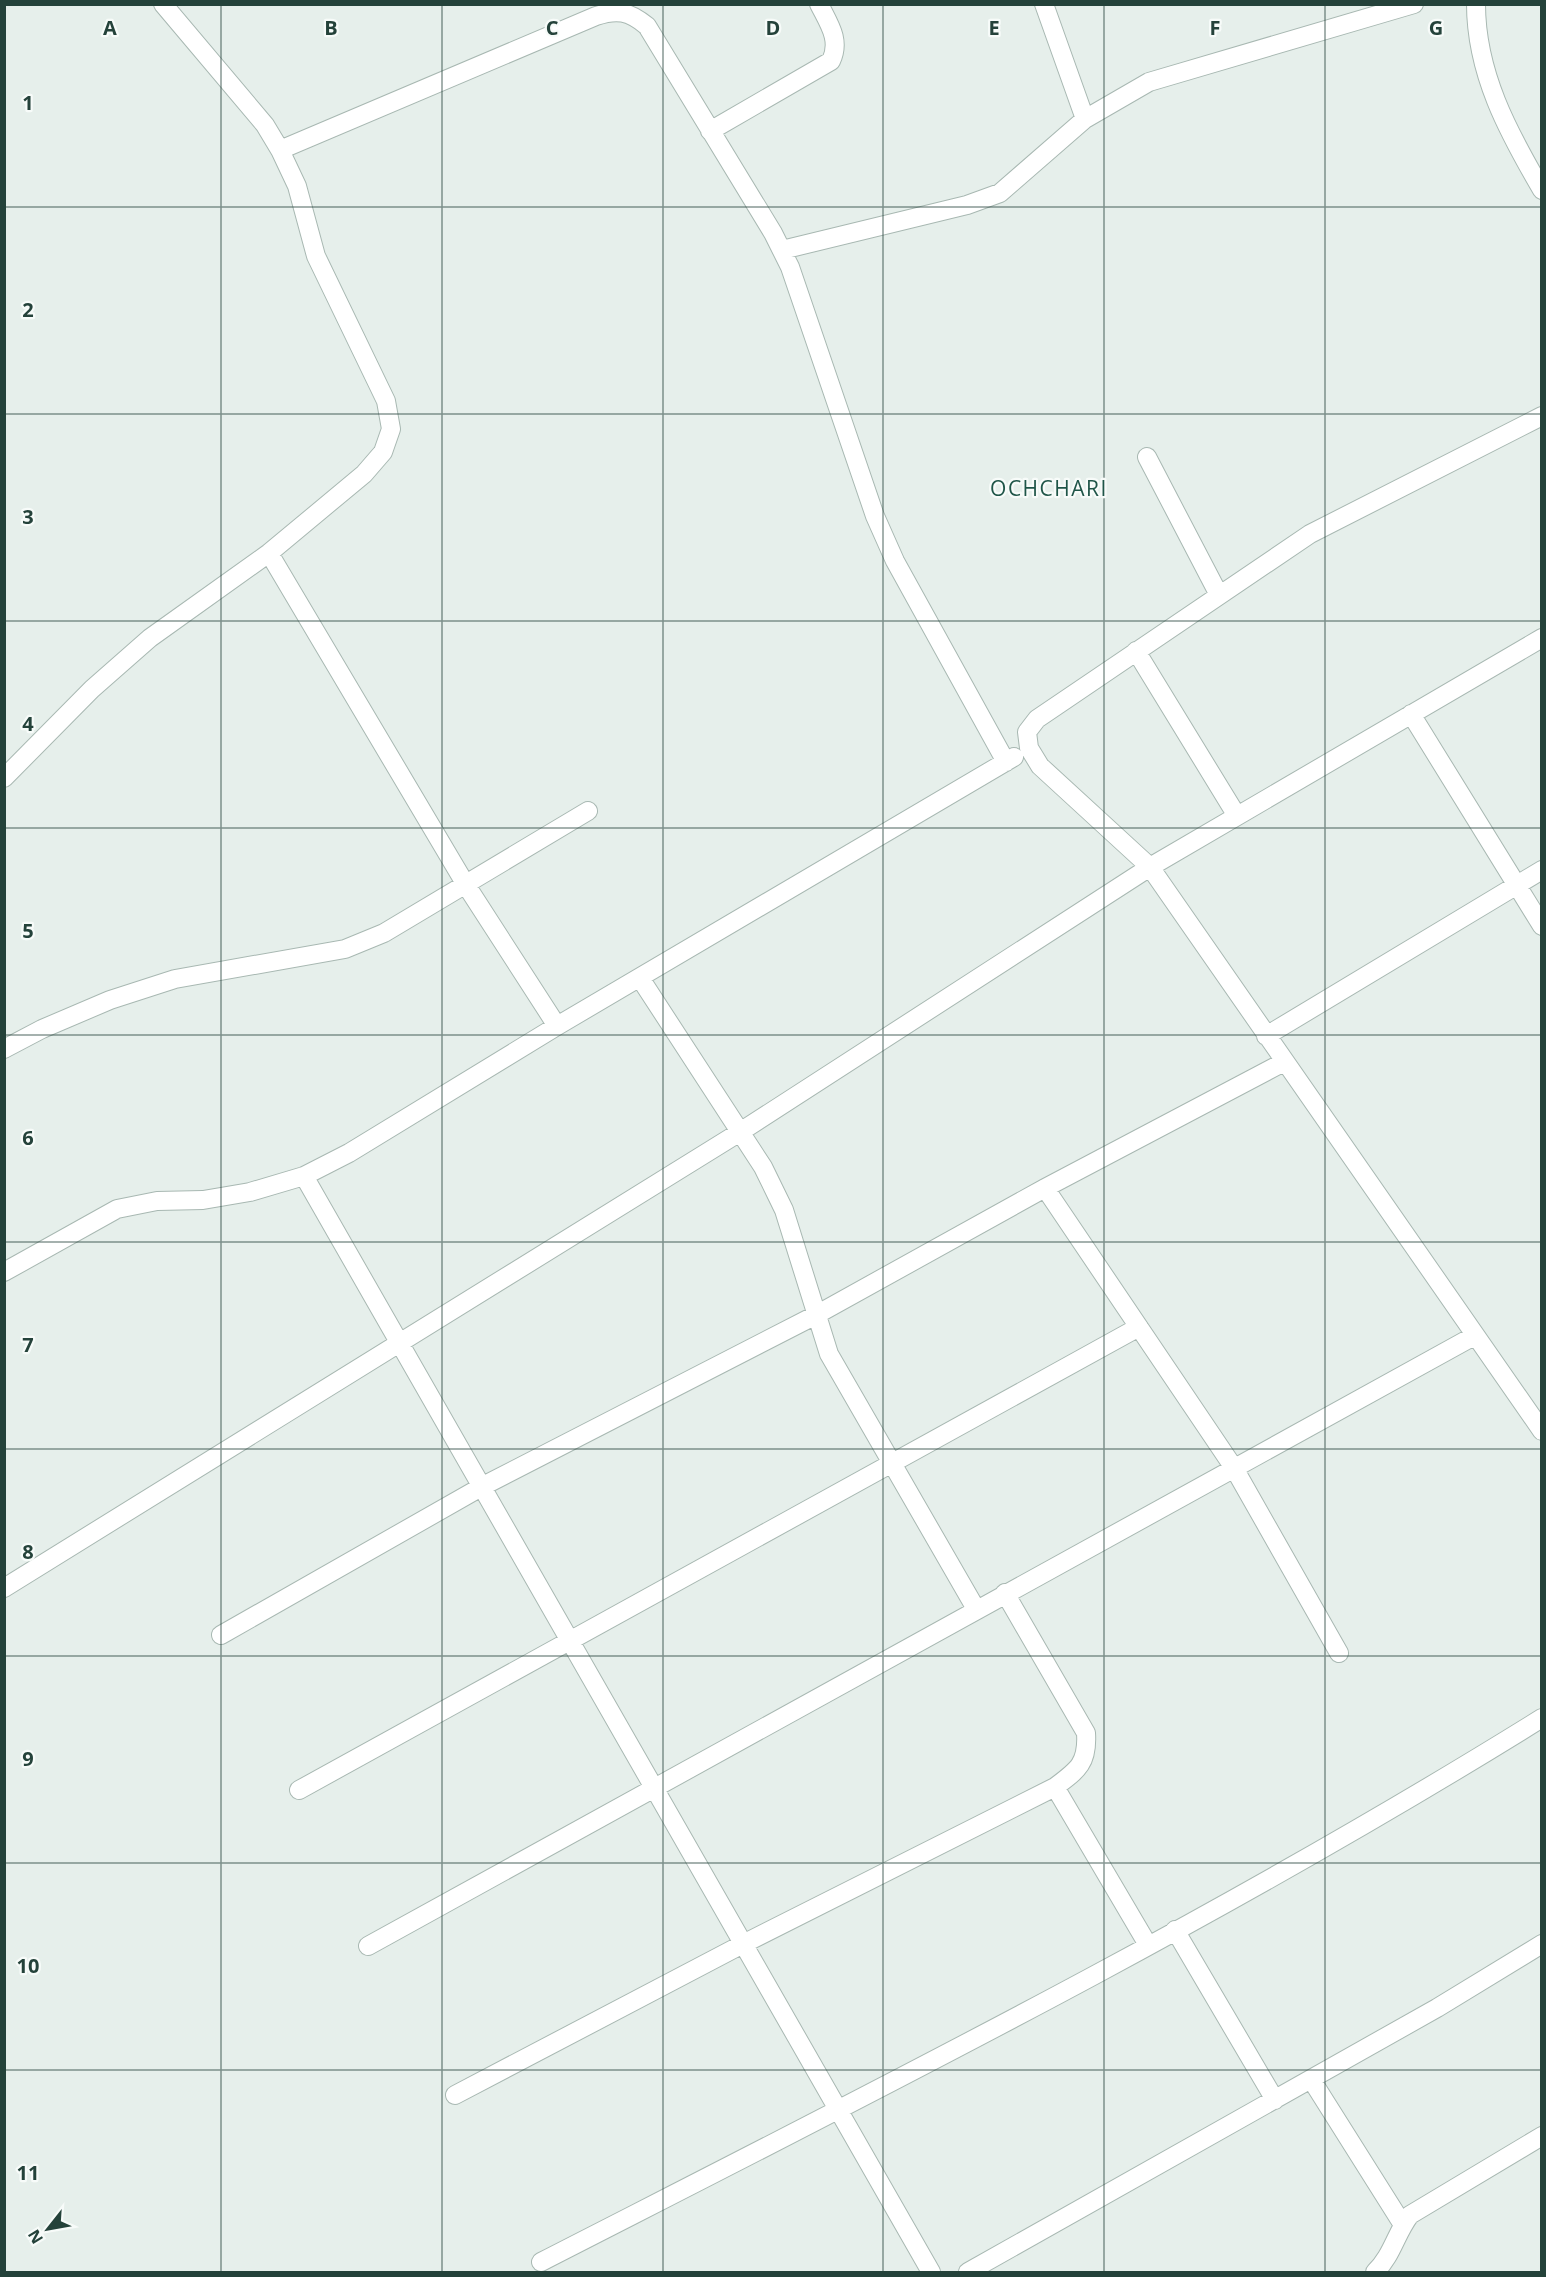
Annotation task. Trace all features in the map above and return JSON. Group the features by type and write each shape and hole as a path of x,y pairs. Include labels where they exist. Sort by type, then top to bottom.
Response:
{"street":[{"path":"4,778 92,689 150,638 269,553 364,474 383,452 391,429 386,401 316,256 297,186 280,150 265,125 163,4"},
{"path":"711,131 831,61 836,50 834,35 819,4"},
{"path":"1044,4 1084,119"},
{"path":"782,250 967,205 1000,193 1084,119 1149,82 1414,4"},
{"path":"1476,4 1482,63 1503,124 1542,190"},
{"path":"280,150 596,16 614,10 639,9 782,250 803,303 875,516 896,561 1006,762"},
{"path":"1542,416 1310,534 1037,719 1027,732 1029,748 1040,766 1150,867 1542,1431"},
{"path":"1147,457 1219,595"},
{"path":"269,553 466,885 557,1026"},
{"path":"4,1588 740,1132 1150,867 1542,638"},
{"path":"1136,651 1237,816"},
{"path":"1411,714 1542,926"},
{"path":"4,1272 117,1209 158,1201 203,1200 249,1192 304,1176 349,1153 557,1026 1029,748"},
{"path":"4,1049 42,1029 110,1000 175,979 345,949 384,933 588,811"},
{"path":"1266,1036 1542,870"},
{"path":"640,978 763,1167 784,1210 830,1354 976,1609"},
{"path":"221,1635 483,1486 816,1315 1045,1188 1284,1062"},
{"path":"304,1176 931,2272"},
{"path":"1045,1188 1234,1468 1339,1653"},
{"path":"299,1790 1139,1327"},
{"path":"368,1946 654,1786 1474,1336"},
{"path":"455,2095 743,1944 1055,1787 1073,1773 1087,1753 1086,1733 1005,1593"},
{"path":"541,2262 838,2110 1148,1945 1426,1790 1542,1718"},
{"path":"1055,1787 1148,1945"},
{"path":"1175,1930 1275,2100"},
{"path":"968,2272 1437,2008 1542,1944"},
{"path":"1311,2079 1403,2225"},
{"path":"1375,2272 1386,2262 1403,2225 1423,2205 1542,2136"}],"district":[{"name":"OCHCHARI","path":"1049,488"}]}
